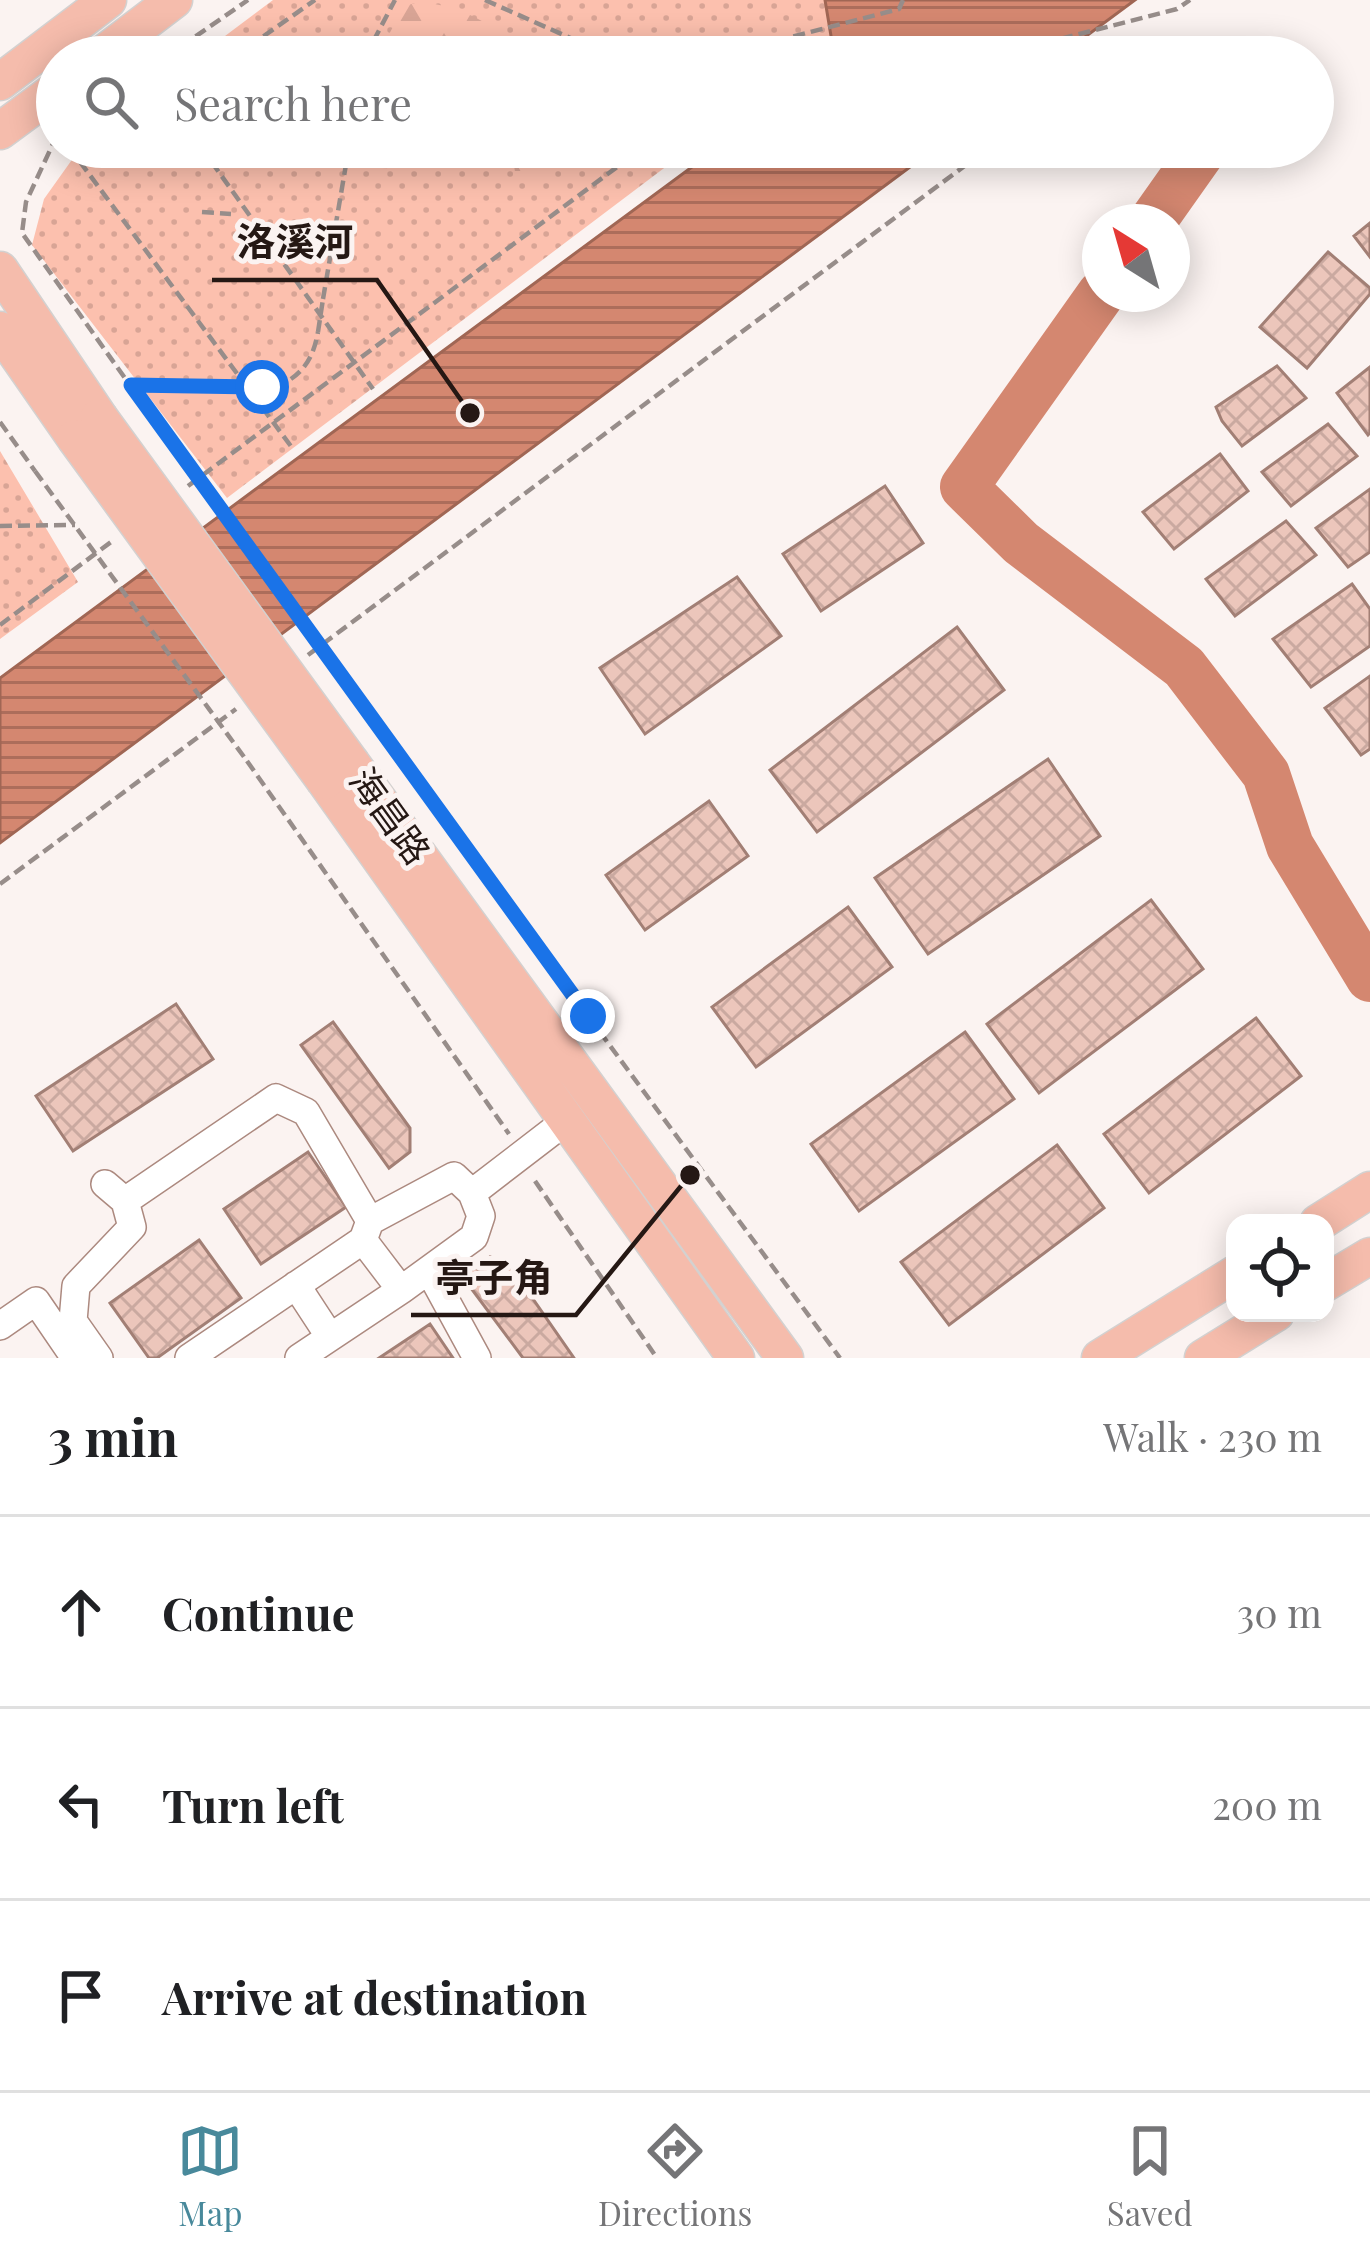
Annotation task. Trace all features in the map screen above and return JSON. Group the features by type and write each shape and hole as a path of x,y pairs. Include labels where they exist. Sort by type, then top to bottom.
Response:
{"main road":[{"path":"60,36 107,0"},
{"path":"127,36 175,0"},
{"path":"0,82 36,54"},
{"path":"0,131 36,104"},
{"name":"海昌路","path":"0,270 87,428"},
{"name":"海昌路","path":"0,330 87,428 339,772 785,1358"},
{"name":"海昌路","path":"339,772 566,1120 736,1358"},
{"path":"1332,1214 1370,1190"},
{"path":"1334,1278 1370,1256"},
{"path":"1100,1358 1226,1280"},
{"path":"1203,1358 1261,1322"}],"lane":[{"path":"79,1357 73,1322 76,1286 132,1227 115,1192 276,1098 307,1112 401,1290"},
{"path":"472,1193 566,1120"},
{"path":"202,1354 367,1230 454,1176 472,1193 482,1216 474,1237 299,1358"},
{"path":"429,1270 477,1358"},
{"path":"296,1285 330,1337"},
{"path":"0,1326 35,1301 79,1357"}],"path":[{"path":"196,36 248,0"},
{"path":"264,36 315,0"},
{"path":"376,36 395,0"},
{"path":"485,0 566,36"},
{"path":"795,36 899,9 903,0"},
{"path":"1072,36 1178,9 1190,0"},
{"path":"42,168 26,202 22,233 364,712 840,1358"},
{"path":"85,168 293,449"},
{"path":"216,168 374,389"},
{"path":"131,385 277,387 296,378 314,354 346,168"},
{"path":"188,485 616,168"},
{"path":"299,662 962,168"},
{"path":"202,212 231,214"},
{"path":"0,422 502,1122 545,1198 657,1358"},
{"path":"0,526 75,525"},
{"path":"0,625 118,538"},
{"path":"0,884 243,704"}],"green space":[{"path":"273,0 885,0 838,36 225,36"},
{"path":"419,2 448,7 502,36 388,36 404,6"},
{"path":"66,168 664,168 227,498 32,245 44,199"},
{"path":"514,168 549,168 531,179 516,179"},
{"path":"0,451 78,582 0,639"}],"shaded area":[{"path":"825,0 1135,0 1086,36 831,36"},
{"path":"691,168 909,168 0,843 0,678"}],"building":[{"path":"1370,223 1370,257 1354,236"},
{"path":"1328,252 1370,288 1370,294 1307,368 1260,327"},
{"path":"1277,366 1306,398 1242,446 1216,407"},
{"path":"1370,367 1370,433 1368,435 1337,393"},
{"path":"1328,424 1357,456 1291,506 1262,472"},
{"path":"1220,454 1248,491 1174,549 1143,512"},
{"path":"885,486 923,543 821,611 783,554"},
{"path":"1370,489 1370,552 1348,567 1316,528"},
{"path":"1286,521 1316,555 1235,616 1206,579"},
{"path":"737,577 781,636 645,734 600,668"},
{"path":"1352,584 1370,609 1370,646 1311,687 1273,639"},
{"path":"957,627 1004,690 817,832 770,770"},
{"path":"1370,676 1370,749 1361,755 1325,708"},
{"path":"1048,759 1100,836 928,954 875,878"},
{"path":"709,801 748,856 645,930 606,875"},
{"path":"1151,900 1203,969 1039,1093 987,1024"},
{"path":"848,907 892,967 756,1067 712,1007"},
{"path":"176,1004 213,1059 73,1151 36,1096"},
{"path":"1256,1018 1301,1076 1149,1193 1104,1134"},
{"path":"333,1022 410,1128 410,1152 389,1168 301,1045"},
{"path":"965,1032 1014,1099 859,1211 811,1144"},
{"path":"1057,1145 1104,1208 949,1325 901,1262"},
{"path":"308,1152 346,1207 261,1264 224,1209"},
{"path":"199,1240 241,1298 157,1358 149,1358 110,1303"},
{"path":"490,1257 508,1263 574,1358 523,1358 462,1276"},
{"path":"430,1324 453,1358 379,1358"}],"waterway":[{"path":"1165,204 1190,168"},
{"path":"1088,312 964,487 1021,543 1184,667 1266,774 1290,846 1370,978"}],"place":[{"name":"洛溪河","path":"470,413"},
{"name":"亭子角","path":"690,1175"}],"route":[{"path":"262,387 131,385 588,1016"}]}
